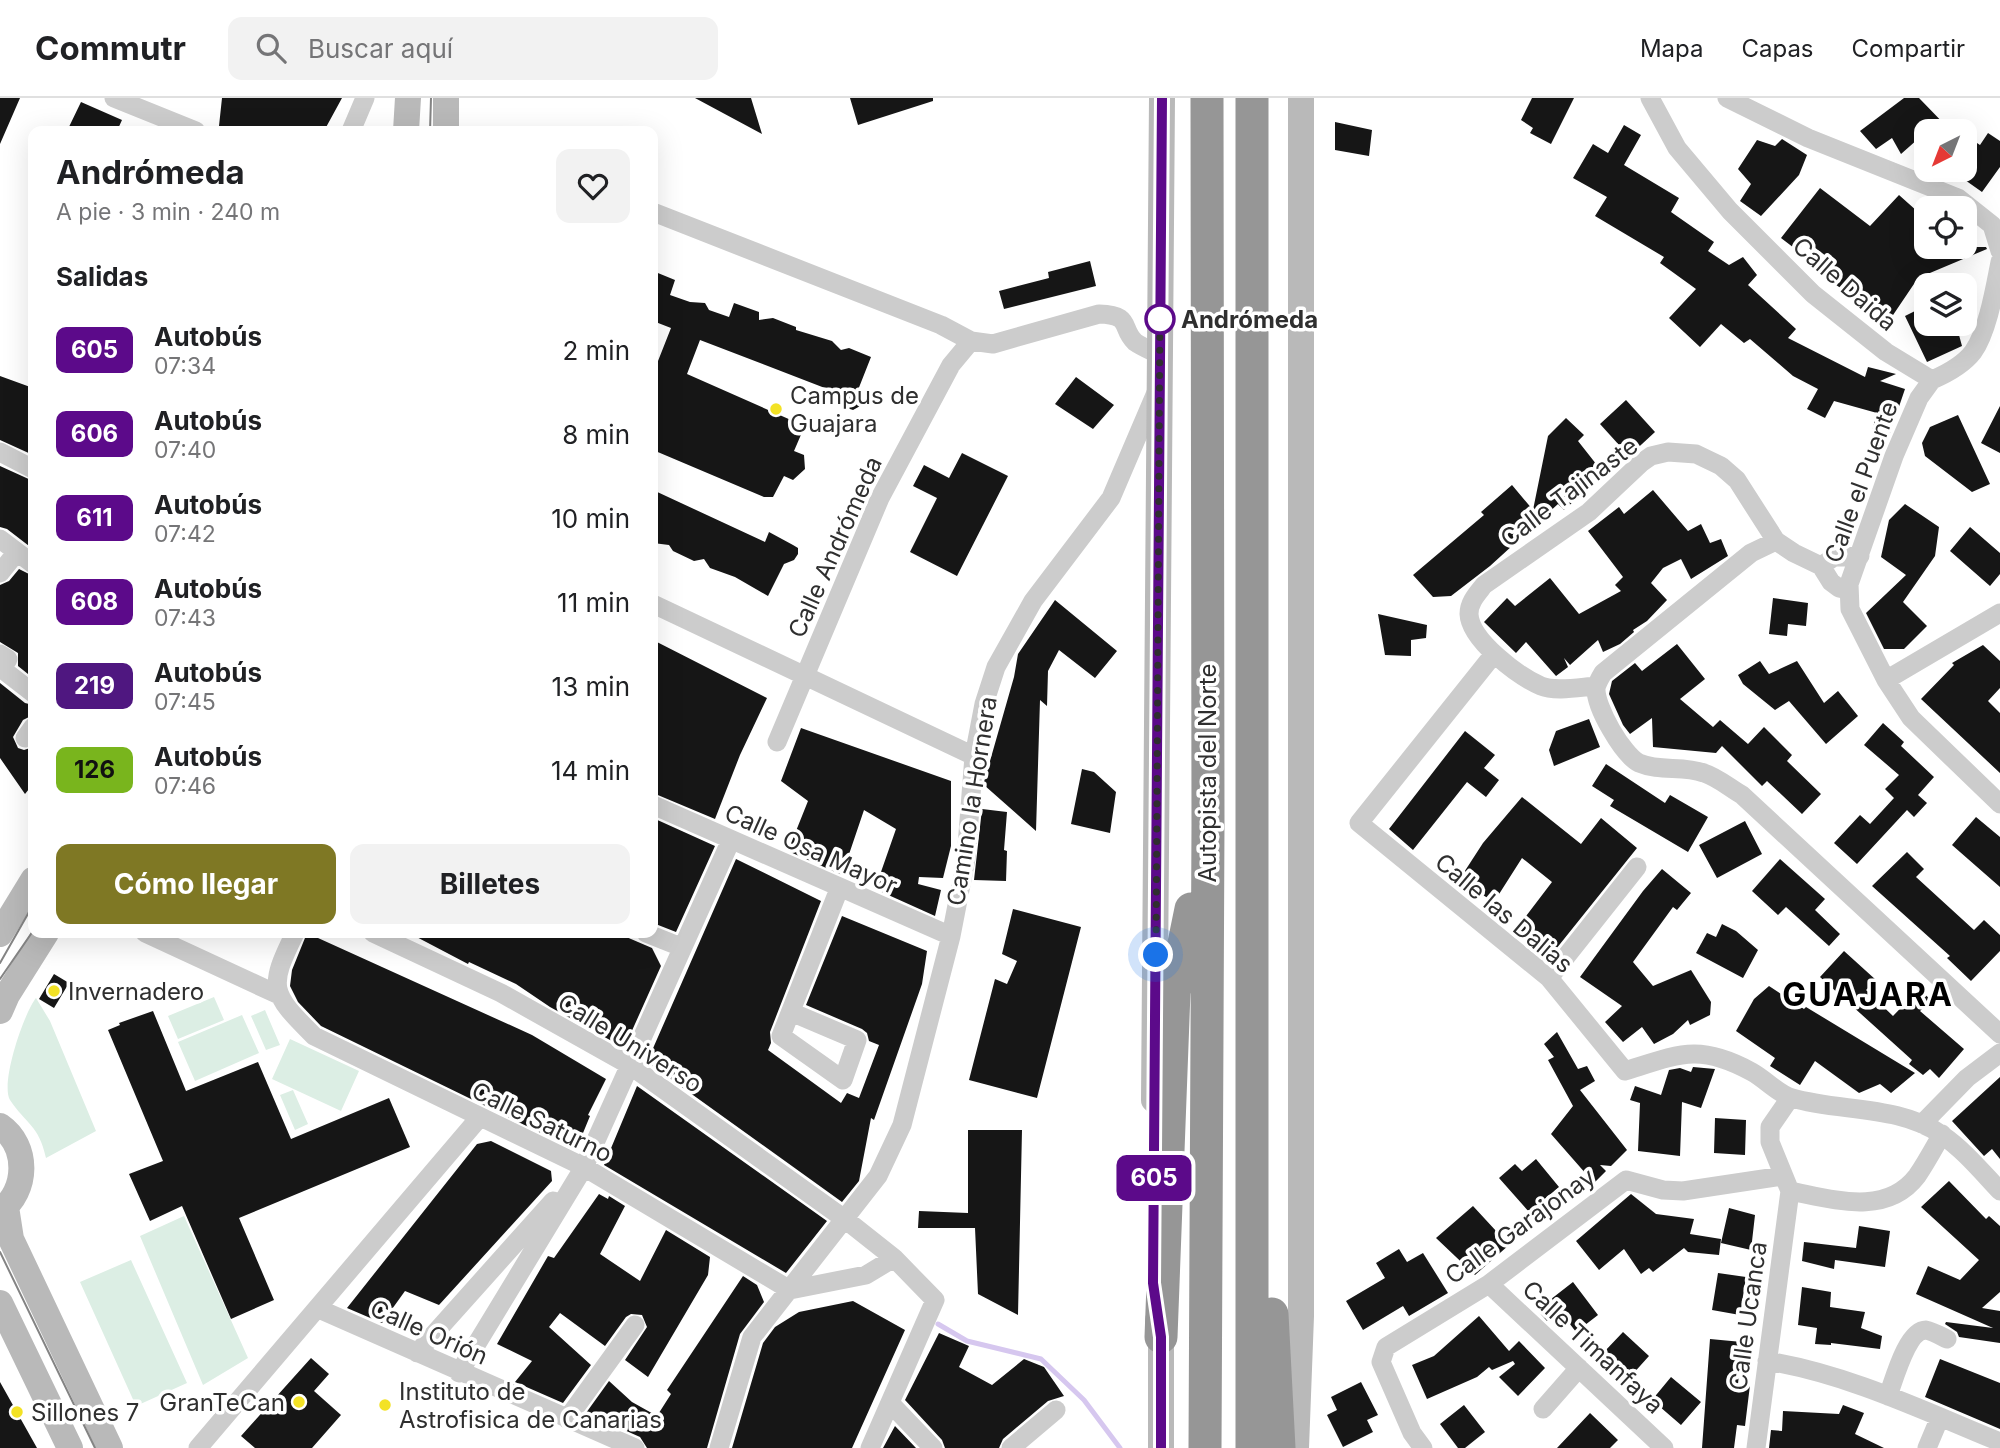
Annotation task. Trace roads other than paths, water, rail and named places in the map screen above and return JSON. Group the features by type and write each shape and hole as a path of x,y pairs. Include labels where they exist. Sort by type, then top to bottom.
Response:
{"highway":[{"name":"Autopista del Norte","path":"1205,1448 1207,98"},
{"name":"Autopista del Norte","path":"1252,98 1252,1448"},
{"path":"1161,1337 1174,992 1208,824"},
{"path":"1252,1029 1278,1393 1279,1448"}],"street":[{"path":"114,98 184,126"},
{"path":"353,126 365,98"},
{"path":"406,126 408,98"},
{"path":"446,98 446,126"},
{"name":"Camino la Hornera","path":"719,1448 752,1337 878,1176 902,1125 951,936 966,859 974,756 984,704 1002,652 1032,601 1111,498 1161,368 1162,98"},
{"path":"1296,1448 1301,1316 1301,98"},
{"name":"Calle Daida","path":"1650,98 1677,148 1739,221 1813,294 1886,352 1932,380"},
{"path":"1727,98 1808,138 1958,198 1996,219 2000,251"},
{"path":"658,214 941,325 971,341 993,344 1099,314 1113,314 1127,324 1133,341 1161,368 1153,1269 1161,1337 1161,1448"},
{"path":"1932,380 1949,372 1973,352 1992,305 2000,262"},
{"name":"Calle Andrómeda","path":"777,742 880,498 951,365 971,341"},
{"name":"Calle el Puente","path":"1932,380 1919,398 1894,456 1849,590 1850,609 1886,680 1911,718 2000,804"},
{"path":"0,452 28,466"},
{"name":"Calle Tajinaste","path":"1596,686 1544,687 1494,654 1471,624 1469,611 1472,600 1484,585 1589,512 1611,489 1651,456 1668,452 1696,454 1721,466 1738,480 1776,541"},
{"path":"0,539 28,560"},
{"path":"1849,590 1839,589 1830,582 1821,566 1794,554 1776,541 1751,553 1603,673 1596,686 1597,700 1620,745 1630,757 1657,768 1705,773 1742,795 2000,1034"},
{"path":"1821,566 1834,557 1860,556"},
{"path":"658,606 974,756"},
{"path":"1886,680 2000,613"},
{"path":"0,654 8,659 2,669 28,689"},
{"name":"Calle las Dalias","path":"1494,654 1359,823 1549,978 1625,1071 1685,1052 1717,1055 1754,1073 1790,1098 1890,1115 1922,1124 1942,1134 2000,1191"},
{"name":"Calle Osa Mayor","path":"658,807 951,936"},
{"path":"460,1373 584,1167 731,840"},
{"path":"1549,978 1637,867"},
{"path":"0,934 28,888"},
{"path":"791,1012 839,889"},
{"path":"0,1012 6,995 43,938"},
{"path":"156,938 279,995"},
{"path":"279,995 275,982 278,968 293,938"},
{"name":"Calle Universo","path":"384,938 501,993 631,1066 846,1220 894,1258 936,1300 891,1404"},
{"path":"658,938 681,947"},
{"name":"Calle Saturno","path":"279,995 292,1014 314,1036 584,1167 790,1290"},
{"path":"1922,1124 1967,1078 2000,1053"},
{"name":"Calle Ucanca","path":"1756,1448 1786,1183 1770,1142 1770,1127 1790,1098"},
{"path":"198,1448 479,1118"},
{"path":"0,1126 18,1148 22,1168 19,1187 3,1209 11,1239 110,1448"},
{"name":"Calle Garajonay","path":"1423,1448 1412,1433 1381,1362 1386,1346 1489,1284 1626,1180 1683,1191 1786,1183 1847,1202 1874,1202 1903,1190 1917,1176 1942,1134"},
{"path":"417,1353 584,1167"},
{"path":"790,1290 866,1275 894,1258"},
{"name":"Calle Timanfaya","path":"1489,1284 1664,1448"},
{"path":"0,1303 71,1448"},
{"name":"Calle Orión","path":"319,1309 635,1448"},
{"path":"567,1419 635,1325"},
{"path":"1888,1396 1909,1340 1916,1333 1927,1330 1947,1339"},
{"path":"1766,1361 1810,1368 1888,1396 2000,1442"},
{"path":"1543,1409 1580,1368"},
{"path":"870,1448 891,1404 933,1448"},
{"path":"1011,1448 1056,1410"},
{"path":"1927,1448 1940,1418"}],"waterway":[{"path":"938,1324 967,1341 1041,1359 1084,1400 1120,1448"}],"tram line":[{"path":"430,126 431,98"},
{"path":"0,963 28,914"},
{"path":"0,979 28,938"},
{"path":"0,1252 95,1448"}],"place":[{"name":"Andrómeda","path":"1160,319"},
{"name":"Campus de Guajara","path":"776,409"},
{"name":"Invernadero","path":"54,991"},
{"name":"GranTeCan","path":"299,1402"},
{"name":"Instituto de Astrofisica de Canarias","path":"385,1405"},
{"name":"Sillones 7","path":"17,1412"}],"district":[{"name":"GUAJARA","path":"1868,994"}]}
